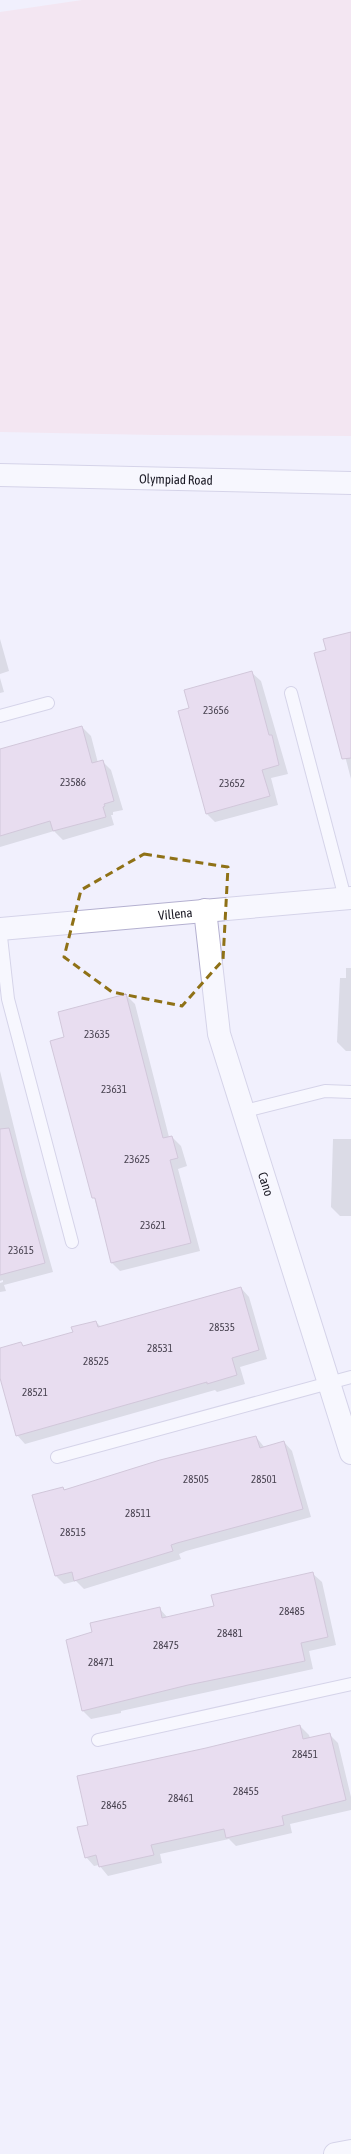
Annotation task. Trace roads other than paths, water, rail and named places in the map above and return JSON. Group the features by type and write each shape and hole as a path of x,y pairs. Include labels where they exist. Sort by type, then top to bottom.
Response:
{"street":[{"name":"Olympiad Road","path":"0,475 351,483"},
{"name":"Villena","path":"0,928 348,898"},
{"name":"Cano","path":"205,910 220,1034 351,1453"},
{"path":"335,2154 351,2151"}],"lane":[{"path":"290,693 348,898"},
{"path":"0,716 48,703"},
{"path":"0,928 8,999 72,1242"},
{"path":"245,1111 326,1091 351,1092"},
{"path":"57,1458 351,1377"},
{"path":"98,1740 351,1684"}]}
